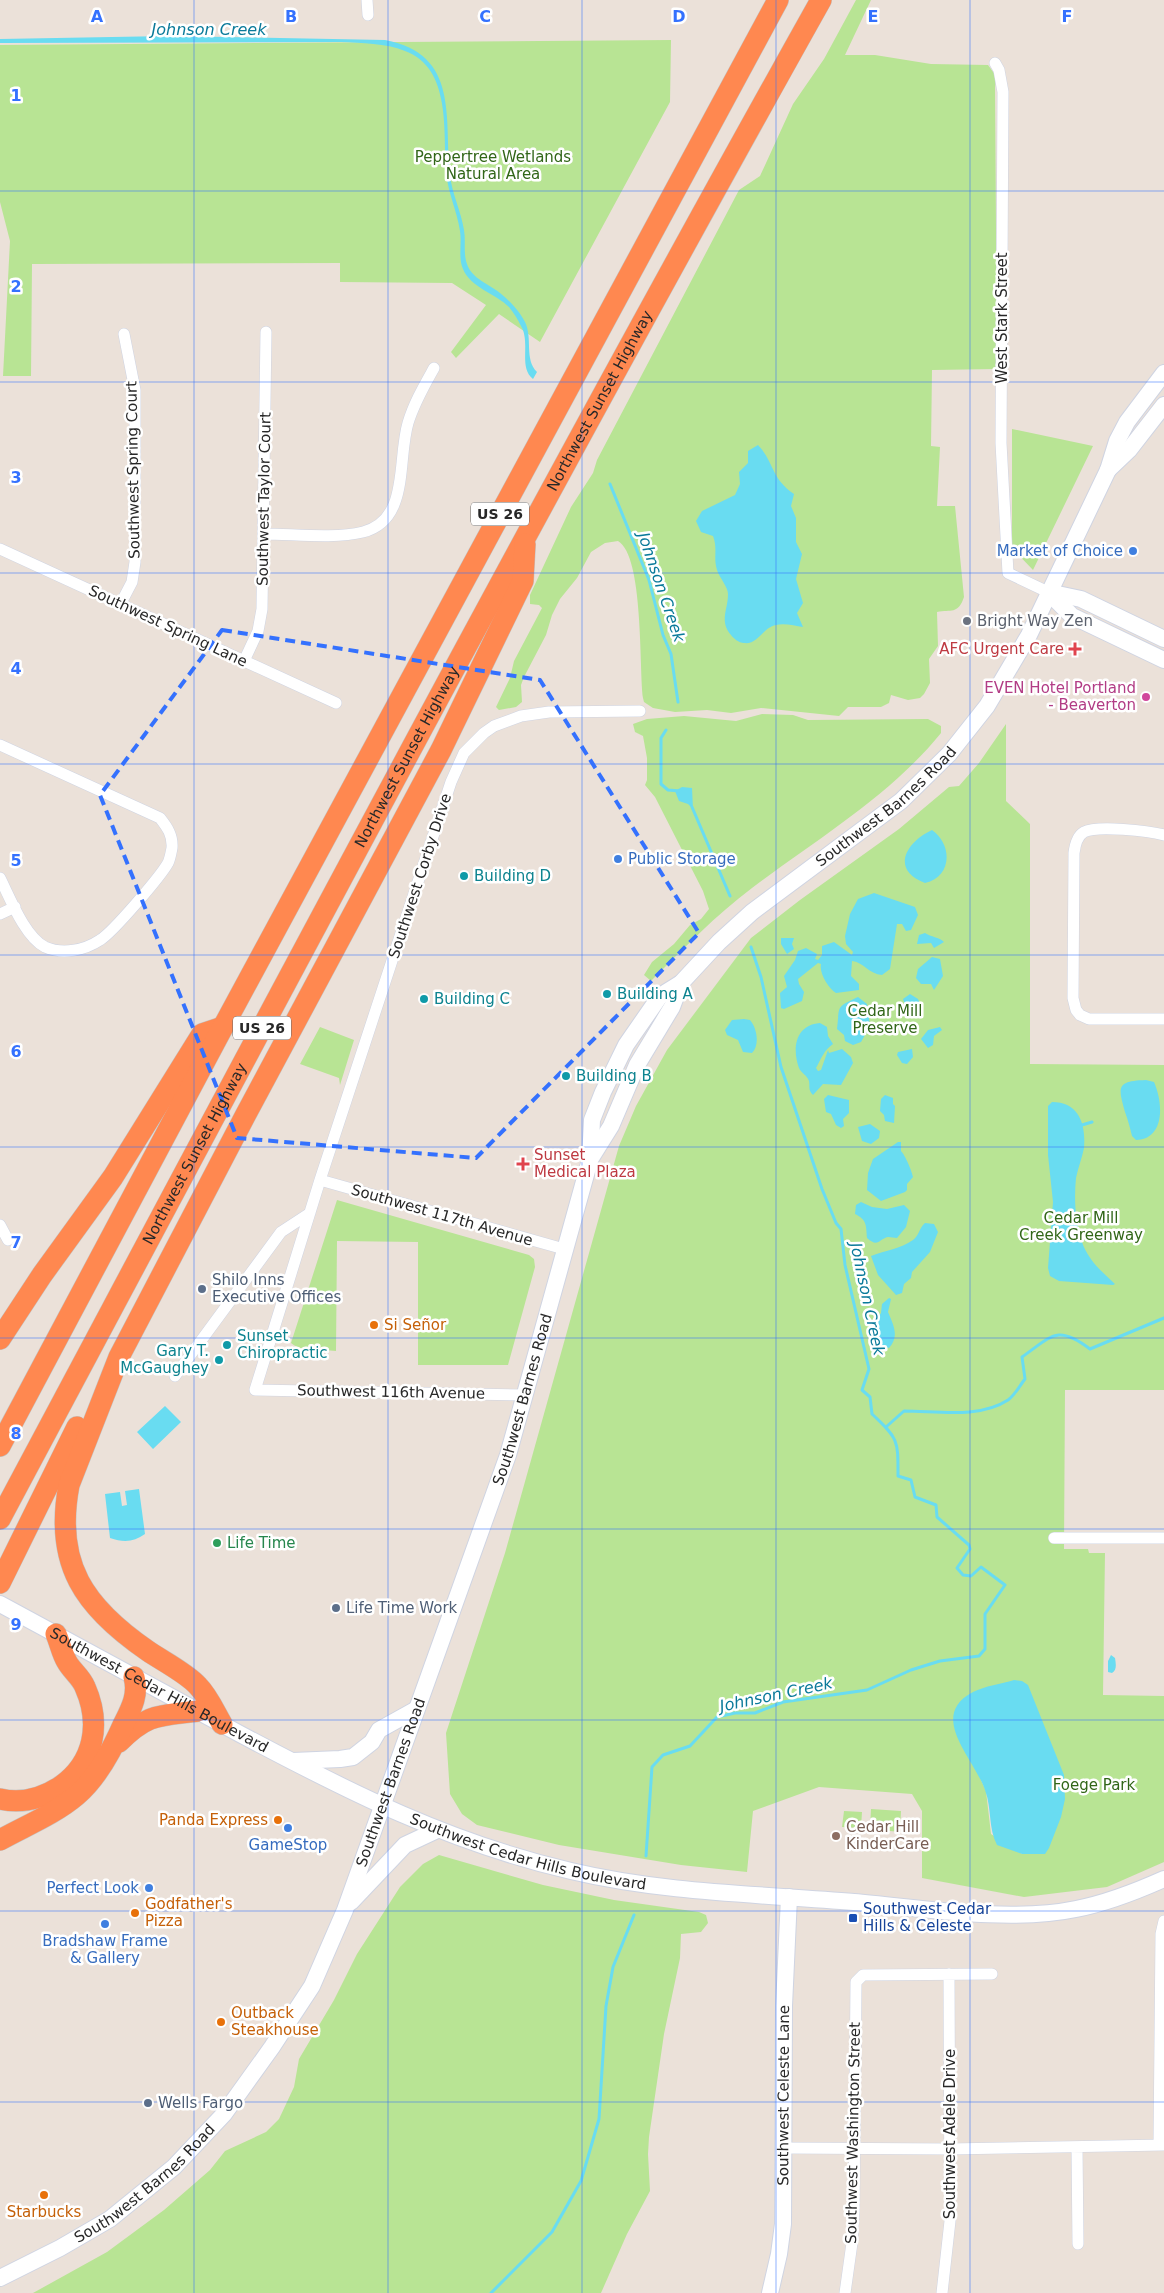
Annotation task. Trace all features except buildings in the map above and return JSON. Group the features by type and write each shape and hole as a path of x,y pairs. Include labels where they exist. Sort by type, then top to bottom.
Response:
{"highway":[{"name":"US 26","path":"0,1446 223,1027 778,0"},
{"name":"Northwest Sunset Highway","path":"0,1519 526,538 720,180 821,0"},
{"path":"222,1724 198,1685 127,1636 95,1606 75,1575 64,1530 65,1507 69,1485 119,1357 240,1125 441,750 523,581 526,538"},
{"path":"0,1339 42,1275 114,1177 202,1034 223,1027"},
{"path":"0,1583 96,1387 119,1357"},
{"path":"0,1799 29,1800 53,1792 69,1780 79,1769 92,1746 94,1720 92,1708 85,1687 68,1663 56,1634"},
{"path":"0,1840 77,1795 90,1782 112,1750 136,1695 134,1677"},
{"path":"112,1750 137,1726 151,1717 198,1711"}],"main road":[{"path":"1108,470 1117,441 1127,422 1164,373"},
{"path":"1108,470 1129,450 1164,405"},
{"name":"Southwest Barnes Road","path":"0,2278 60,2248 110,2219 174,2167 224,2114 312,1986 345,1910 415,1710 496,1490 526,1395 564,1249 590,1160 592,1120 610,1074 626,1045 660,996 681,983 719,942 752,912 901,801 949,754 987,706 1004,680 1029,635 1108,470"},
{"path":"1048,592 1081,599 1164,639"},
{"path":"1048,592 1072,616 1164,660"},
{"name":"Southwest Barnes Road","path":"590,1160 611,1126 637,1065 672,1007 681,983"},
{"path":"626,1045 637,1065"},
{"name":"Southwest Cedar Hills Boulevard","path":"0,1604 290,1761 382,1807 437,1830 510,1855 598,1877 684,1890 1018,1915 1078,1909 1138,1891 1164,1879"},
{"path":"290,1761 353,1757 372,1742 379,1730 415,1710"},
{"path":"345,1910 405,1845 437,1830"},
{"name":"Southwest Celeste Lane","path":"770,2293 779,2254 783,2224 784,2006 789,1897"}],"street":[{"path":"367,0 368,15"},
{"name":"West Stark Street","path":"995,63 999,70 1003,92 1001,443 1008,573 1048,592"},
{"name":"Southwest Taylor Court","path":"244,662 258,631 262,609 266,332"},
{"name":"Southwest Spring Court","path":"121,604 132,582 135,562 135,390 124,334"},
{"path":"264,534 355,534 379,525 390,514 399,491 402,451 408,424 414,406 434,368"},
{"name":"Southwest Spring Lane","path":"0,549 336,703"},
{"name":"Southwest Corby Drive","path":"255,1390 320,1180 451,782 464,753 484,732 500,723 521,716 549,712 640,711"},
{"path":"0,745 160,818 170,831 172,847 169,861 162,872 124,916 101,940 79,950 62,951 46,947 33,938 0,878"},
{"path":"1164,835 1144,831 1087,831 1080,836 1074,852 1074,1002 1080,1015 1094,1019 1164,1019"},
{"path":"0,914 15,907"},
{"name":"Southwest 117th Avenue","path":"320,1180 564,1249"},
{"path":"175,1376 281,1232 310,1214"},
{"path":"0,1226 8,1240"},
{"name":"Southwest 116th Avenue","path":"255,1390 526,1395"},
{"path":"1054,1538 1164,1538"},
{"path":"784,2148 950,2149 1161,2145 1161,1934 1164,1921"},
{"path":"949,1974 992,1974"},
{"name":"Southwest Washington Street","path":"845,2293 852,2244 856,1982 863,1975 949,1974"},
{"name":"Southwest Adele Drive","path":"942,2293 950,2221 949,1974"},
{"path":"1077,2147 1078,2244"}],"highlighted area":[{"path":"222,630 540,680 699,933 476,1158 237,1138 100,795"}],"green space":[{"path":"856,0 871,0 845,55 875,55 931,64 988,65 996,76 997,369 932,370 931,446 940,447 937,506 955,506 964,597 957,609 937,612 938,646 929,659 930,683 920,698 908,700 891,695 889,703 881,707 848,707 839,716 761,708 731,713 707,710 675,712 653,708 644,702 643,698 639,614 632,568 626,551 618,541 605,543 591,552 577,578 560,599 552,615 546,635 521,685 522,702 516,707 499,710 496,707 510,678 514,661 542,608 539,605 530,604 530,595 571,507 593,473 597,460 739,190 760,176 793,104 824,59"},
{"name":"Peppertree Wetlands Natural Area","path":"671,40 670,102 540,342 499,314 456,358 451,352 486,305 452,283 340,282 340,263 32,264 31,376 3,376 10,241 0,202 0,45"},
{"path":"1012,429 1093,446 1033,570 1012,548"},
{"path":"762,714 793,715 808,720 928,719 941,726 941,733 921,756 876,797 739,898 651,981 644,975 652,962 674,944 690,925 701,919 709,909 703,891 655,797 645,785 647,780 647,758 643,736 635,732 633,724 647,719 684,716 736,721"},
{"path":"1006,724 1006,801 1030,824 1030,1064 1164,1065 1164,1390 1065,1390 1064,1549 1088,1549 1089,1553 1105,1553 1103,1695 1164,1696 1164,1862 1107,1887 1024,1897 922,1878 922,1811 912,1794 819,1787 753,1811 747,1872 681,1865 559,1845 477,1825 462,1814 450,1794 446,1733 505,1553 619,1146 636,1106 667,1050 751,938 800,900 899,829 949,787 959,786 979,763","holes":["977,1771 1045,1854 1022,1854 991,1834 986,1791"]},
{"path":"320,1027 354,1040 340,1085 339,1078 300,1064"},
{"path":"337,1200 529,1255 534,1259 535,1267 508,1365 418,1365 418,1242 337,1241 336,1351 307,1350 291,1343"},
{"path":"871,1809 901,1811 900,1832 870,1829"},
{"path":"844,1811 862,1812 861,1828 842,1827"},
{"path":"439,1855 543,1885 614,1900 699,1912 706,1915 708,1923 701,1932 681,1934 680,1958 664,2034 649,2137 650,2191 627,2234 601,2293 33,2293 107,2252 164,2210 210,2170 225,2151 266,2132 279,2119 294,2087 299,2059 334,2000 357,1954 400,1887 423,1864"}],"water":[{"path":"168,36 385,40 409,47 426,59 437,74 447,111 450,175 464,230 467,264 473,274 504,296 523,318 527,328 531,361 537,372 533,379 526,368 524,333 514,314 504,302 471,281 463,269 460,231 446,172 442,103 438,86 431,72 420,59 390,46 341,42 0,43 0,39"},
{"path":"758,445 781,482 794,494 791,506 796,518 796,542 802,554 796,579 803,603 797,613 803,627 786,624 771,626 757,639 744,643 733,638 725,625 728,594 727,588 717,570 713,536 701,532 696,521 702,511 735,495 740,484 739,472 748,463 748,451"},
{"path":"682,787 692,788 693,809 688,804 679,801 675,791"},
{"path":"932,830 944,844 946,852 945,868 934,880 925,883 908,871 905,864 906,856 915,842"},
{"path":"874,893 915,907 918,915 911,930 906,931 902,924 897,924 890,969 882,975 877,974 860,963 852,961 851,976 859,984 859,990 836,993 825,980 821,972 821,964 818,963 798,979 804,992 802,1001 784,1009 781,1008 780,993 787,987 784,976 795,960 798,951 806,948 817,954 815,959 818,960 822,955 822,946 834,942 852,955 853,952 846,944 845,936 850,914 858,899"},
{"path":"925,933 944,942 934,948 931,943 917,944 919,935"},
{"path":"781,938 794,938 792,944 794,949 787,954 781,944"},
{"path":"932,957 940,959 943,976 934,990 931,984 921,984 916,978 918,969"},
{"path":"910,994 918,999 922,1008 914,1018 899,1013 898,1010 905,1005 903,999"},
{"path":"858,997 867,1004 870,1026 861,1042 853,1045 845,1041 844,1035 837,1029 838,1015 840,1008 845,1003"},
{"path":"732,1020 750,1020 756,1032 757,1041 752,1053 743,1052 738,1040 727,1035 725,1030"},
{"path":"820,1023 827,1027 828,1036 833,1044 821,1058 816,1068 818,1071 821,1070 828,1050 829,1053 842,1049 851,1057 853,1063 841,1085 823,1084 813,1095 808,1079 799,1068 796,1046 805,1028"},
{"path":"940,1027 942,1030 934,1036 933,1045 928,1048 921,1039 928,1030"},
{"path":"912,1049 913,1057 907,1064 902,1063 897,1055 898,1052"},
{"path":"1146,1080 1154,1082 1157,1091 1160,1110 1159,1119 1157,1127 1152,1134 1136,1140 1132,1136 1121,1091 1124,1084"},
{"path":"828,1095 849,1100 849,1113 843,1119 844,1126 841,1128 836,1125 831,1114 826,1112 824,1099"},
{"path":"885,1095 893,1098 895,1106 894,1123 885,1121 884,1115 880,1111 881,1099"},
{"path":"1052,1102 1061,1103 1075,1110 1082,1123 1084,1148 1075,1186 1078,1227 1088,1254 1115,1284 1113,1285 1059,1281 1050,1276 1048,1268 1053,1202 1048,1155 1048,1106"},
{"path":"870,1124 880,1131 879,1138 871,1144 862,1141 858,1127"},
{"path":"898,1142 901,1142 901,1151 913,1177 907,1184 905,1192 881,1201 867,1190 868,1173 873,1159"},
{"path":"861,1202 872,1207 887,1209 904,1205 910,1211 906,1227 897,1238 888,1237 876,1243 871,1241 867,1238 864,1221 855,1214 856,1205"},
{"path":"925,1223 934,1224 938,1232 930,1252 912,1272 911,1278 904,1284 902,1293 896,1295 878,1275 871,1256 908,1243 915,1238"},
{"path":"889,1298 891,1299 888,1312 895,1334 889,1348 874,1344 872,1339 878,1326 876,1320 881,1313 882,1304"},
{"path":"165,1406 181,1422 153,1449 137,1432"},
{"path":"139,1489 145,1534 129,1541 110,1538 105,1494 120,1492 122,1506 127,1505 125,1491"},
{"path":"1111,1655 1115,1658 1116,1665 1112,1673 1108,1672 1108,1661"},
{"path":"1014,1680 1022,1681 1028,1685 1064,1775 1065,1799 1061,1817 1045,1854 1022,1854 997,1845 992,1832 989,1804 985,1790 964,1751 954,1725 954,1713 960,1702 973,1692"}],"waterway":[{"name":"Johnson Creek","path":"610,484 649,580 663,635 671,654 678,702"},
{"name":"Johnson Creek","path":"666,730 661,738 661,784 668,790 680,791"},
{"name":"Johnson Creek","path":"692,807 730,896"},
{"name":"Johnson Creek","path":"646,1856 652,1767 663,1755 690,1746 717,1717 735,1713 755,1713 783,1702 867,1690 911,1670 940,1661 979,1656 985,1649 985,1614 1005,1585 981,1567 971,1576 963,1575 957,1568 970,1549 969,1545 937,1517 936,1505 915,1497 911,1480 898,1476 898,1455 895,1441 887,1429 872,1414 870,1397 862,1390 869,1369 845,1265 841,1229 836,1223 822,1189 781,1067 761,977 751,947"},
{"path":"1082,1125 1092,1122"},
{"path":"886,1427 904,1411 958,1413 984,1410 997,1406 1008,1400 1025,1379 1022,1357 1041,1343 1055,1336 1070,1337 1090,1349 1164,1318"},
{"name":"Johnson Creek","path":"491,2293 552,2232 581,2181 599,2119 606,2006 613,1967 634,1915"}],"place":[{"name":"Market of Choice","path":"1133,551"},
{"name":"Bright Way Zen","path":"967,621"},
{"name":"AFC Urgent Care","path":"1075,649"},
{"name":"EVEN Hotel Portland - Beaverton","path":"1146,697"},
{"name":"Public Storage","path":"618,859"},
{"name":"Building D","path":"464,876"},
{"name":"Building A","path":"607,994"},
{"name":"Building C","path":"424,999"},
{"name":"Building B","path":"566,1076"},
{"name":"Sunset Medical Plaza","path":"523,1164"},
{"name":"Shilo Inns Executive Offices","path":"202,1289"},
{"name":"Si Señor","path":"374,1325"},
{"name":"Sunset Chiropractic","path":"227,1345"},
{"name":"Gary T. McGaughey","path":"219,1360"},
{"name":"Life Time","path":"217,1543"},
{"name":"Life Time Work","path":"336,1608"},
{"name":"Panda Express","path":"278,1820"},
{"name":"GameStop","path":"288,1828"},
{"name":"Cedar Hill KinderCare","path":"836,1836"},
{"name":"Perfect Look","path":"149,1888"},
{"name":"Godfather's Pizza","path":"135,1913"},
{"name":"Southwest Cedar Hills & Celeste","path":"853,1918"},
{"name":"Bradshaw Frame & Gallery","path":"105,1924"},
{"name":"Outback Steakhouse","path":"221,2022"},
{"name":"Wells Fargo","path":"148,2103"},
{"name":"Starbucks","path":"44,2195"}],"park label":[{"name":"Cedar Mill Preserve","path":"885,1020"},
{"name":"Cedar Mill Creek Greenway","path":"1081,1226"},
{"name":"Foege Park","path":"1094,1785"}]}
